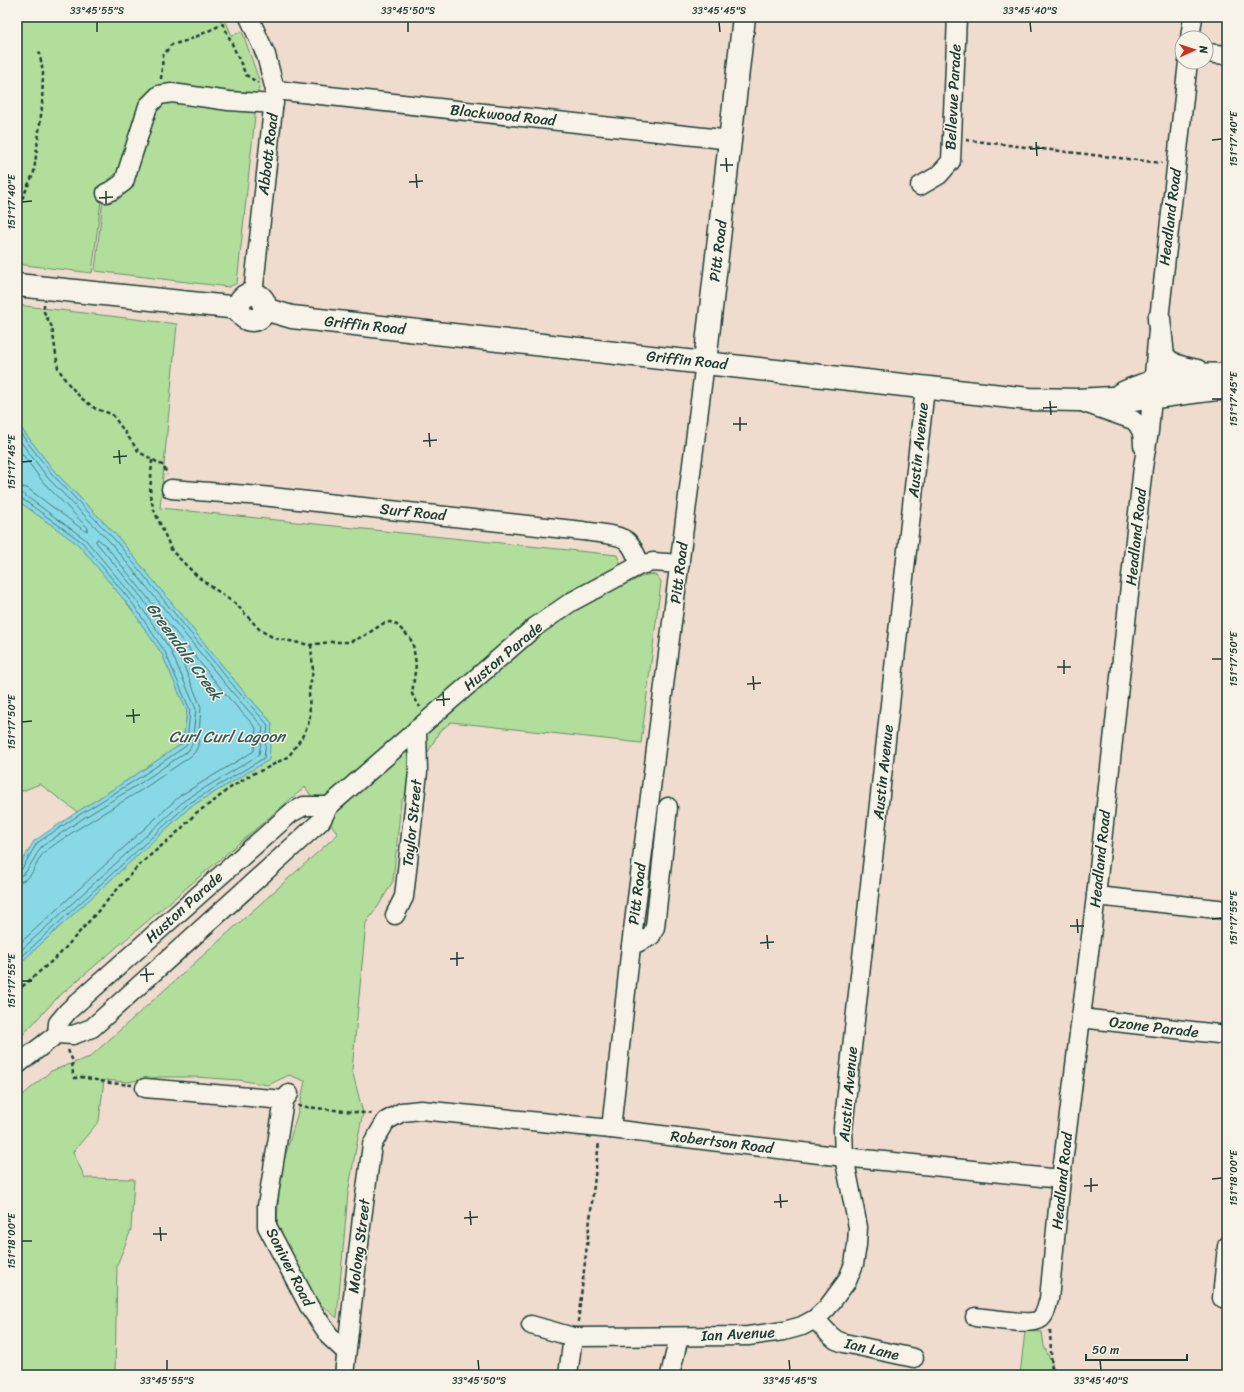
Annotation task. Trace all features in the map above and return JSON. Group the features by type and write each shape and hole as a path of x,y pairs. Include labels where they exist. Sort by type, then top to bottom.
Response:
{"main road":[{"name":"Pitt Road","path":"705,362 744,17"},
{"name":"Griffin Road","path":"17,285 252,304 292,317 1029,399 1077,400 1112,398 1132,388 1185,392 1227,389"},
{"path":"1159,319 1162,351 1166,360 1176,367 1219,375"},
{"name":"Griffin Road","path":"1152,390 1171,378 1219,375"}],"street":[{"name":"Abbott Road","path":"249,17 266,55 269,99 252,304"},
{"name":"Bellevue Parade","path":"920,186 939,175 950,161 957,17"},
{"path":"1191,30 1193,17"},
{"path":"1214,54 1227,55"},
{"name":"Headland Road","path":"975,1317 1036,1322 1043,1317 1049,1299 1061,1179 1096,896 1144,467 1150,431 1152,390 1159,319 1187,70"},
{"name":"Blackwood Road","path":"159,96 172,93 229,101 269,99 731,140"},
{"path":"106,193 114,190 124,182 148,106 159,96"},
{"name":"Pitt Road","path":"605,1128 631,946 705,362"},
{"name":"Austin Avenue","path":"844,1157 843,1129 925,388"},
{"name":"Headland Road","path":"1077,400 1128,418 1137,424 1142,430 1144,467"},
{"name":"Surf Road","path":"171,489 278,498 605,534 623,538 628,541 640,565"},
{"name":"Huston Parade","path":"329,806 304,806 291,813 68,1011 58,1023 57,1034 73,1035 92,1028 321,821 329,806 553,613 640,565 653,562 680,564"},
{"name":"Taylor Street","path":"395,915 404,897 418,772 417,729"},
{"path":"631,946 651,936 655,927 668,807"},
{"path":"1096,896 1227,910"},
{"name":"Ozone Parade","path":"1081,1018 1227,1036"},
{"path":"17,1065 57,1034"},
{"name":"Soniver Road","path":"146,1088 287,1097 268,1199 267,1226 309,1306 331,1338 346,1352"},
{"name":"Robertson Road","path":"380,1118 402,1112 421,1110 605,1128 844,1157 1061,1179"},
{"name":"Molong Street","path":"344,1375 372,1145 380,1118"},
{"name":"Ian Avenue","path":"531,1325 573,1338 763,1335 802,1326 815,1319 827,1308 847,1281 854,1264 858,1245 858,1227 844,1157"},
{"path":"1222,1298 1227,1246"},
{"name":"Ian Lane","path":"815,1319 836,1340 914,1358"},
{"path":"670,1375 679,1337"},
{"path":"568,1375 573,1338"}],"path":[{"path":"220,17 246,75 258,82 269,99"},
{"path":"159,96 163,56 172,46 189,40 223,24"},
{"path":"17,204 23,197 34,172 42,107 43,73 39,49"},
{"path":"952,138 1176,164"},
{"path":"43,306 44,312 52,328 58,368 66,381 81,398 96,409 112,414 139,452 164,466 171,489"},
{"path":"152,460 150,495 154,510 172,551 198,577 237,605 260,630 274,638 311,645 330,642 349,642 364,636 384,623 390,622 397,625 410,638 413,645 416,664 412,694 420,707"},
{"path":"17,991 59,954 139,865 180,830 196,813 252,774 289,756 302,737 308,725 310,716 309,691 313,671 311,645"},
{"path":"72,1059 73,1076 75,1078 82,1077 127,1085"},
{"path":"303,1107 380,1118"},
{"path":"573,1338 578,1323 605,1128"},
{"path":"1050,1329 1052,1375"}],"green space":[{"path":"17,17 224,17 232,36 242,31 260,83 257,95 242,98 179,84 155,89 119,171 103,184 92,273 17,264"},
{"path":"174,97 256,107 237,283 229,287 95,271 103,199 119,197 154,107"},
{"path":"17,305 177,324 160,508 617,555 629,583 651,574 655,575 661,582 641,743 451,722 439,732 401,802 393,881 379,905 366,923 352,1070 363,1113 348,1193 337,1318 318,1302 291,1255 277,1223 280,1174 300,1105 305,1081 289,1075 268,1085 239,1080 195,1077 159,1077 127,1082 104,1080 99,1121 73,1152 85,1178 134,1179 131,1230 117,1265 115,1375 17,1375 17,1100 51,1071 90,1057 338,834 305,787 57,998 17,1041 17,966 190,807 268,760 272,723 239,686 117,536 55,472 17,423"},
{"path":"17,500 79,545 130,607 162,654 187,711 183,743 77,812 40,784 17,793"},
{"path":"1025,1331 1042,1332 1044,1346 1057,1375 1020,1375"}],"water":[{"name":"Curl Curl Lagoon","path":"17,423 55,472 117,536 239,686 272,723 269,760 190,807 17,966 17,870 34,841 183,743 187,711 162,654 130,607 79,545 17,500"}],"water label":[{"name":"Greendale Creek","path":"185,651"}]}
